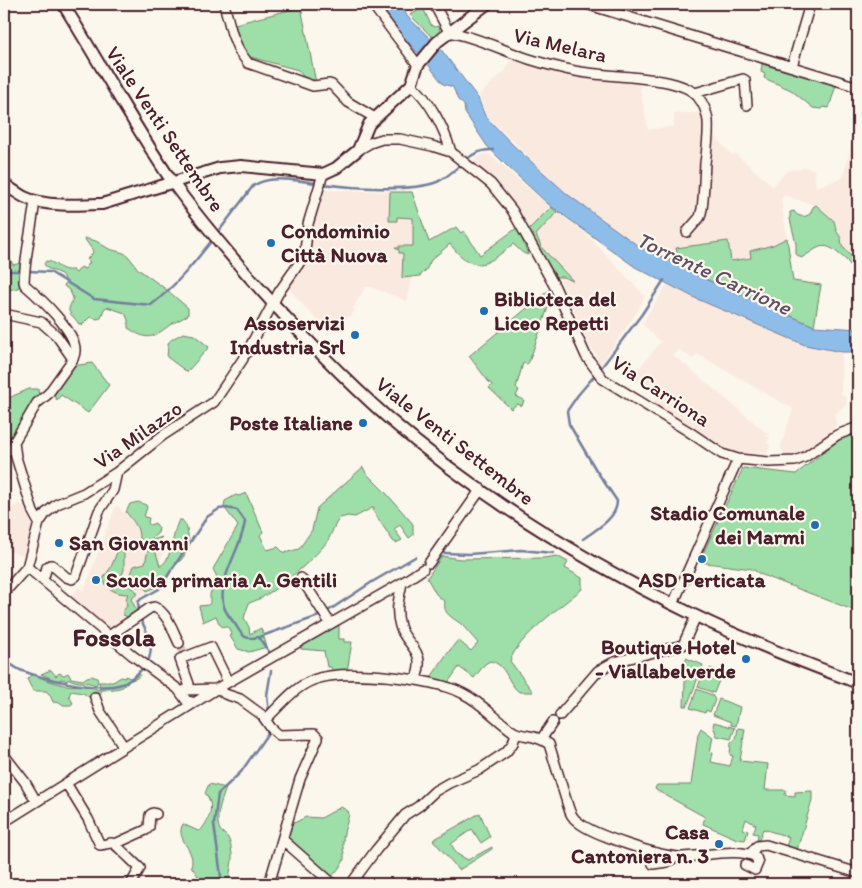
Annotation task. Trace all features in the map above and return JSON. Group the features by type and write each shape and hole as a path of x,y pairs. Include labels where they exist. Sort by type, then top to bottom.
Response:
{"main road":[{"name":"Viale Venti Settembre","path":"63,4 117,95 173,182 208,228 273,304 339,372 388,417 480,489 587,559 696,616 754,642 858,683"},
{"path":"358,150 368,127 375,118 411,85 420,63 437,42 487,4"},
{"name":"Via Carriona","path":"323,176 358,150"},
{"path":"4,184 24,197 68,205 102,204 220,168 241,166 323,176"}],"street":[{"path":"224,4 232,34 239,51 248,63 314,86 329,84 348,102 375,118"},
{"path":"372,4 420,63"},
{"path":"434,4 449,32"},
{"path":"586,4 858,86"},
{"path":"792,66 810,4"},
{"name":"Via Melara","path":"449,32 485,41 529,59 587,73 650,79 685,87 695,93"},
{"path":"687,232 700,217 702,209 707,144 708,120 695,93 743,79 746,84 747,105"},
{"path":"411,85 424,96 452,153"},
{"name":"Via Carriona","path":"358,150 382,139 400,139 417,143 452,153 491,184 512,210 554,286 593,368 602,379 688,430 722,454 738,459 769,462 794,461 805,457 837,435 858,427"},
{"name":"Via Milazzo","path":"27,567 39,523 46,513 57,504 84,493 117,472 162,436 217,400 305,251 308,224 323,176"},
{"path":"35,200 33,219 27,243 25,286 60,319 76,350 73,359 48,394 37,404 14,442 33,512 39,523"},
{"path":"4,314 41,322 58,336 73,359"},
{"path":"4,453 14,447"},
{"path":"672,604 738,459"},
{"path":"43,580 47,567 50,565 66,577 72,579 76,576 99,511 112,490 117,472"},
{"path":"4,822 218,688 402,583 428,563 480,489"},
{"path":"4,593 27,567 109,636 178,689 186,700 194,703"},
{"path":"301,578 330,624"},
{"path":"402,583 397,606 398,616 404,637 417,653 420,664 415,680"},
{"path":"109,636 154,607 159,609 170,623 179,643"},
{"path":"560,715 598,671 604,667 614,662 683,645 696,616"},
{"path":"194,703 194,697 189,690 189,684 180,660 185,655 211,647 228,682"},
{"path":"266,719 294,690 314,680 350,675 374,676 415,680 447,688 465,694 516,733 542,738 549,744 568,806 576,821 604,835 649,851 680,856 734,852 750,854 756,857 758,863 755,870 745,865"},
{"path":"178,689 218,688 225,694 240,700 266,719 271,728 279,735 306,733 314,734 318,738 300,779 269,884"},
{"path":"95,697 100,710 124,746"},
{"path":"542,738 553,722"},
{"path":"351,884 405,815 419,806 435,791 479,770 506,752 513,743 516,733"},
{"path":"4,755 26,782 36,801"},
{"path":"66,783 88,819 100,845 113,842 125,856 140,868 131,884"},
{"path":"115,844 146,830 149,827 150,815 156,814"},
{"path":"283,840 333,884"},
{"path":"750,854 757,846 766,845 858,873"},
{"path":"653,864 667,862 680,856"}],"shaded area":[{"path":"513,54 577,72 642,79 640,89 648,130 674,126 674,113 706,113 718,140 732,155 736,154 773,186 786,172 804,167 814,170 816,187 843,178 853,138 853,124 858,124 858,264 842,246 836,224 820,207 784,195 781,200 787,238 773,245 763,247 751,258 731,261 727,241 677,248 679,264 637,246 568,195 486,115 479,95 506,70"},
{"path":"485,154 490,155 550,207 528,230 507,195 472,163 475,159"},
{"path":"322,190 412,192 425,229 410,252 411,285 407,301 371,287 365,287 353,309 355,311 332,333 313,316 287,287 297,276 311,253 309,250 312,226"},
{"path":"557,212 584,232 645,296 637,312 599,367 597,366 597,357 587,340 559,276 572,280 542,248 536,235"},
{"path":"667,284 697,299 805,345 842,352 841,394 847,398 846,405 835,414 836,426 801,453 786,457 781,445 793,409 697,354 693,359 678,349 673,355 768,434 766,437 770,436 767,443 770,444 767,454 725,450 696,428 653,402 658,393 632,376 661,342 642,324"},
{"path":"19,503 22,506 26,504 32,525 24,556 4,549 4,515"},
{"path":"116,505 164,551 153,584 136,602 137,614 118,626 109,629 74,602 71,597 78,587 83,590 85,588"}],"green space":[{"path":"301,7 316,83 306,80 298,70 247,56 241,45 235,24"},
{"path":"423,8 431,25 434,27 439,26 440,30 433,38 410,15"},
{"path":"762,64 836,85 829,108 813,108 791,90 764,78 765,74 761,72"},
{"path":"390,192 412,192 429,242 456,227 461,233 464,231 480,255 518,227 528,255 513,244 488,262 474,264 459,254 450,244 431,260 426,270 420,276 402,278 403,253 399,253 399,250 395,248 399,248 399,246 413,246 413,218 397,217 397,221 389,221"},
{"path":"816,205 834,221 842,246 858,264 858,279 847,261 833,249 824,246 820,247 801,258 796,254 790,212 794,211 799,216 806,216 810,214"},
{"path":"551,207 557,212 536,235 542,248 573,281 563,277 556,277 528,230"},
{"path":"84,238 96,241 109,249 124,253 138,269 188,308 188,315 154,336 149,337 140,335 128,328 128,320 125,313 107,307 104,309 101,318 90,317 82,325 78,324 69,312 73,298 70,291 64,286 66,281 61,274 47,268 44,264 46,261 49,261 76,273 81,267 85,269 90,262 87,259 93,251"},
{"path":"787,238 793,281 821,285 814,326 698,276 679,264 676,248 728,241 731,261 751,258 750,251 773,245"},
{"path":"11,260 13,265 21,263 19,279 21,283 18,288 4,291 4,261"},
{"path":"549,290 552,296 529,362 527,364 523,363 516,388 519,390 516,396 524,400 522,406 517,404 511,409 489,388 492,385 469,356"},
{"path":"183,333 194,335 209,347 187,372 167,357 169,342"},
{"path":"92,363 109,385 88,413 61,395 57,400 53,394 73,366"},
{"path":"29,389 38,389 39,397 34,402 9,445 4,447 4,400"},
{"name":"Stadio Comunale dei Marmi","path":"858,433 858,612 760,574 752,569 699,562 743,468 796,474 839,440"},
{"path":"363,467 366,473 413,524 413,535 409,538 400,525 394,529 402,540 396,543 393,541 373,511 374,507 355,517 340,518 327,542 312,558 280,586 249,603 244,618 249,627 250,634 261,628 267,647 249,652 238,649 230,636 232,635 228,627 221,626 216,616 203,622 199,606 210,603 210,594 217,577 213,569 238,526 224,507 225,501 236,495 239,496 246,493 263,532 260,535 267,550 278,547 284,553 299,549 312,530 317,508"},
{"path":"138,502 147,507 144,517 149,518 148,523 150,525 155,523 159,528 158,533 152,540 162,537 151,550 156,553 160,566 164,563 170,552 179,520 182,520 187,529 188,546 180,562 169,572 166,582 162,587 147,591 144,587 131,586 137,592 131,599 137,611 128,617 123,615 123,611 127,606 126,599 128,594 113,591 103,579 120,549 124,552 124,570 121,577 126,580 129,579 134,566 145,563 149,546 139,537 136,526 126,512 130,504"},
{"path":"442,556 460,559 544,558 557,556 568,562 565,568 582,578 582,589 531,632 514,652 510,661 533,692 519,692 503,669 490,661 485,664 474,678 459,667 447,684 430,679 458,640 471,651 478,643 464,627 448,614 445,602 436,594 427,578"},
{"path":"339,624 339,639 344,639 344,642 352,642 347,672 333,673 331,667 327,667 324,651 301,649 301,647"},
{"path":"686,658 703,665 687,706 684,706"},
{"path":"710,668 722,673 714,693 698,687 704,671 708,672"},
{"path":"51,670 56,676 59,673 64,675 68,673 71,678 83,680 92,676 97,678 98,682 96,685 69,679 67,681 62,679 57,681 41,674"},
{"path":"139,672 140,675 136,679 126,682 122,687 101,690 98,696 90,698 83,693 71,691 69,696 73,703 71,705 53,702 46,691 33,691 27,679 31,675 36,675 64,685 87,686 100,690 99,682 113,682 121,677 125,678 125,676 130,678"},
{"path":"697,689 712,695 715,700 710,712 706,710 705,713 690,708"},
{"path":"719,699 740,707 736,726 713,715"},
{"path":"714,722 735,728 731,739 717,736 713,726"},
{"path":"701,728 713,737 710,752 713,753 711,762 730,766 733,756 730,755 731,743 736,739 738,728 745,729 740,761 768,764 765,790 786,790 785,795 795,796 795,792 812,791 812,800 797,850 786,847 789,837 763,829 759,840 757,840 758,834 753,833 756,825 746,819 743,829 748,831 745,840 737,839 703,824 705,817 656,790 657,785 691,785 698,734"},
{"path":"209,784 226,788 219,809 218,825 230,841 232,858 230,884 202,884 191,866 191,855 181,835 183,824 198,831 201,830 207,821 211,807 205,793"},
{"path":"341,807 348,811 349,814 343,838 344,860 331,878 286,840 292,824 306,817 321,818"},
{"path":"480,813 490,837 481,843 472,829 451,844 457,854 468,860 492,847 492,849 459,870 433,840"}],"water":[{"path":"379,4 401,4 407,16 440,48 478,98 485,116 513,145 567,194 637,245 679,264 698,276 814,326 858,329 858,352 842,352 805,345 697,299 635,267 548,204 487,146 465,113 464,105 458,100 453,87 443,84"}],"waterway":[{"path":"322,184 381,188 426,185 445,178 476,153 493,150"},
{"path":"216,235 253,186 260,182 284,179 317,183"},
{"path":"28,271 50,272 94,299 151,305 176,283 213,239"},
{"path":"4,271 22,271"},
{"path":"583,539 609,519 616,507 617,501 569,424 567,411 642,314 664,280"},
{"path":"139,612 138,602 159,589 207,517 219,509 226,508 237,510 245,521 243,532 226,575 222,596 226,611 242,634 250,638 259,637 319,616"},
{"path":"444,553 469,554 521,550 553,553"},
{"path":"328,611 415,557"},
{"path":"141,619 151,644 148,662"},
{"path":"259,638 270,653"},
{"path":"4,659 20,670 42,677 99,686 125,683 143,668"},
{"path":"269,713 267,695 271,671"},
{"path":"222,884 214,824 218,794 241,772 270,730"}],"tunnel":[{"path":"179,643 184,653"}],"place":[{"name":"Condominio Città Nuova","path":"271,243"},
{"name":"Biblioteca del Liceo Repetti","path":"484,311"},
{"name":"Assoservizi Industria Srl","path":"355,335"},
{"name":"Poste Italiane","path":"363,423"},
{"name":"Stadio Comunale dei Marmi","path":"815,525"},
{"name":"San Giovanni","path":"59,543"},
{"name":"ASD Perticata","path":"702,559"},
{"name":"Scuola primaria A. Gentili","path":"96,580"},
{"name":"Boutique Hotel - Viallabelverde","path":"746,659"},
{"name":"Casa Cantoniera n. 3","path":"719,844"}],"district":[{"name":"Fossola","path":"114,637"}],"water label":[{"name":"Torrente Carrione","path":"714,273"}]}
